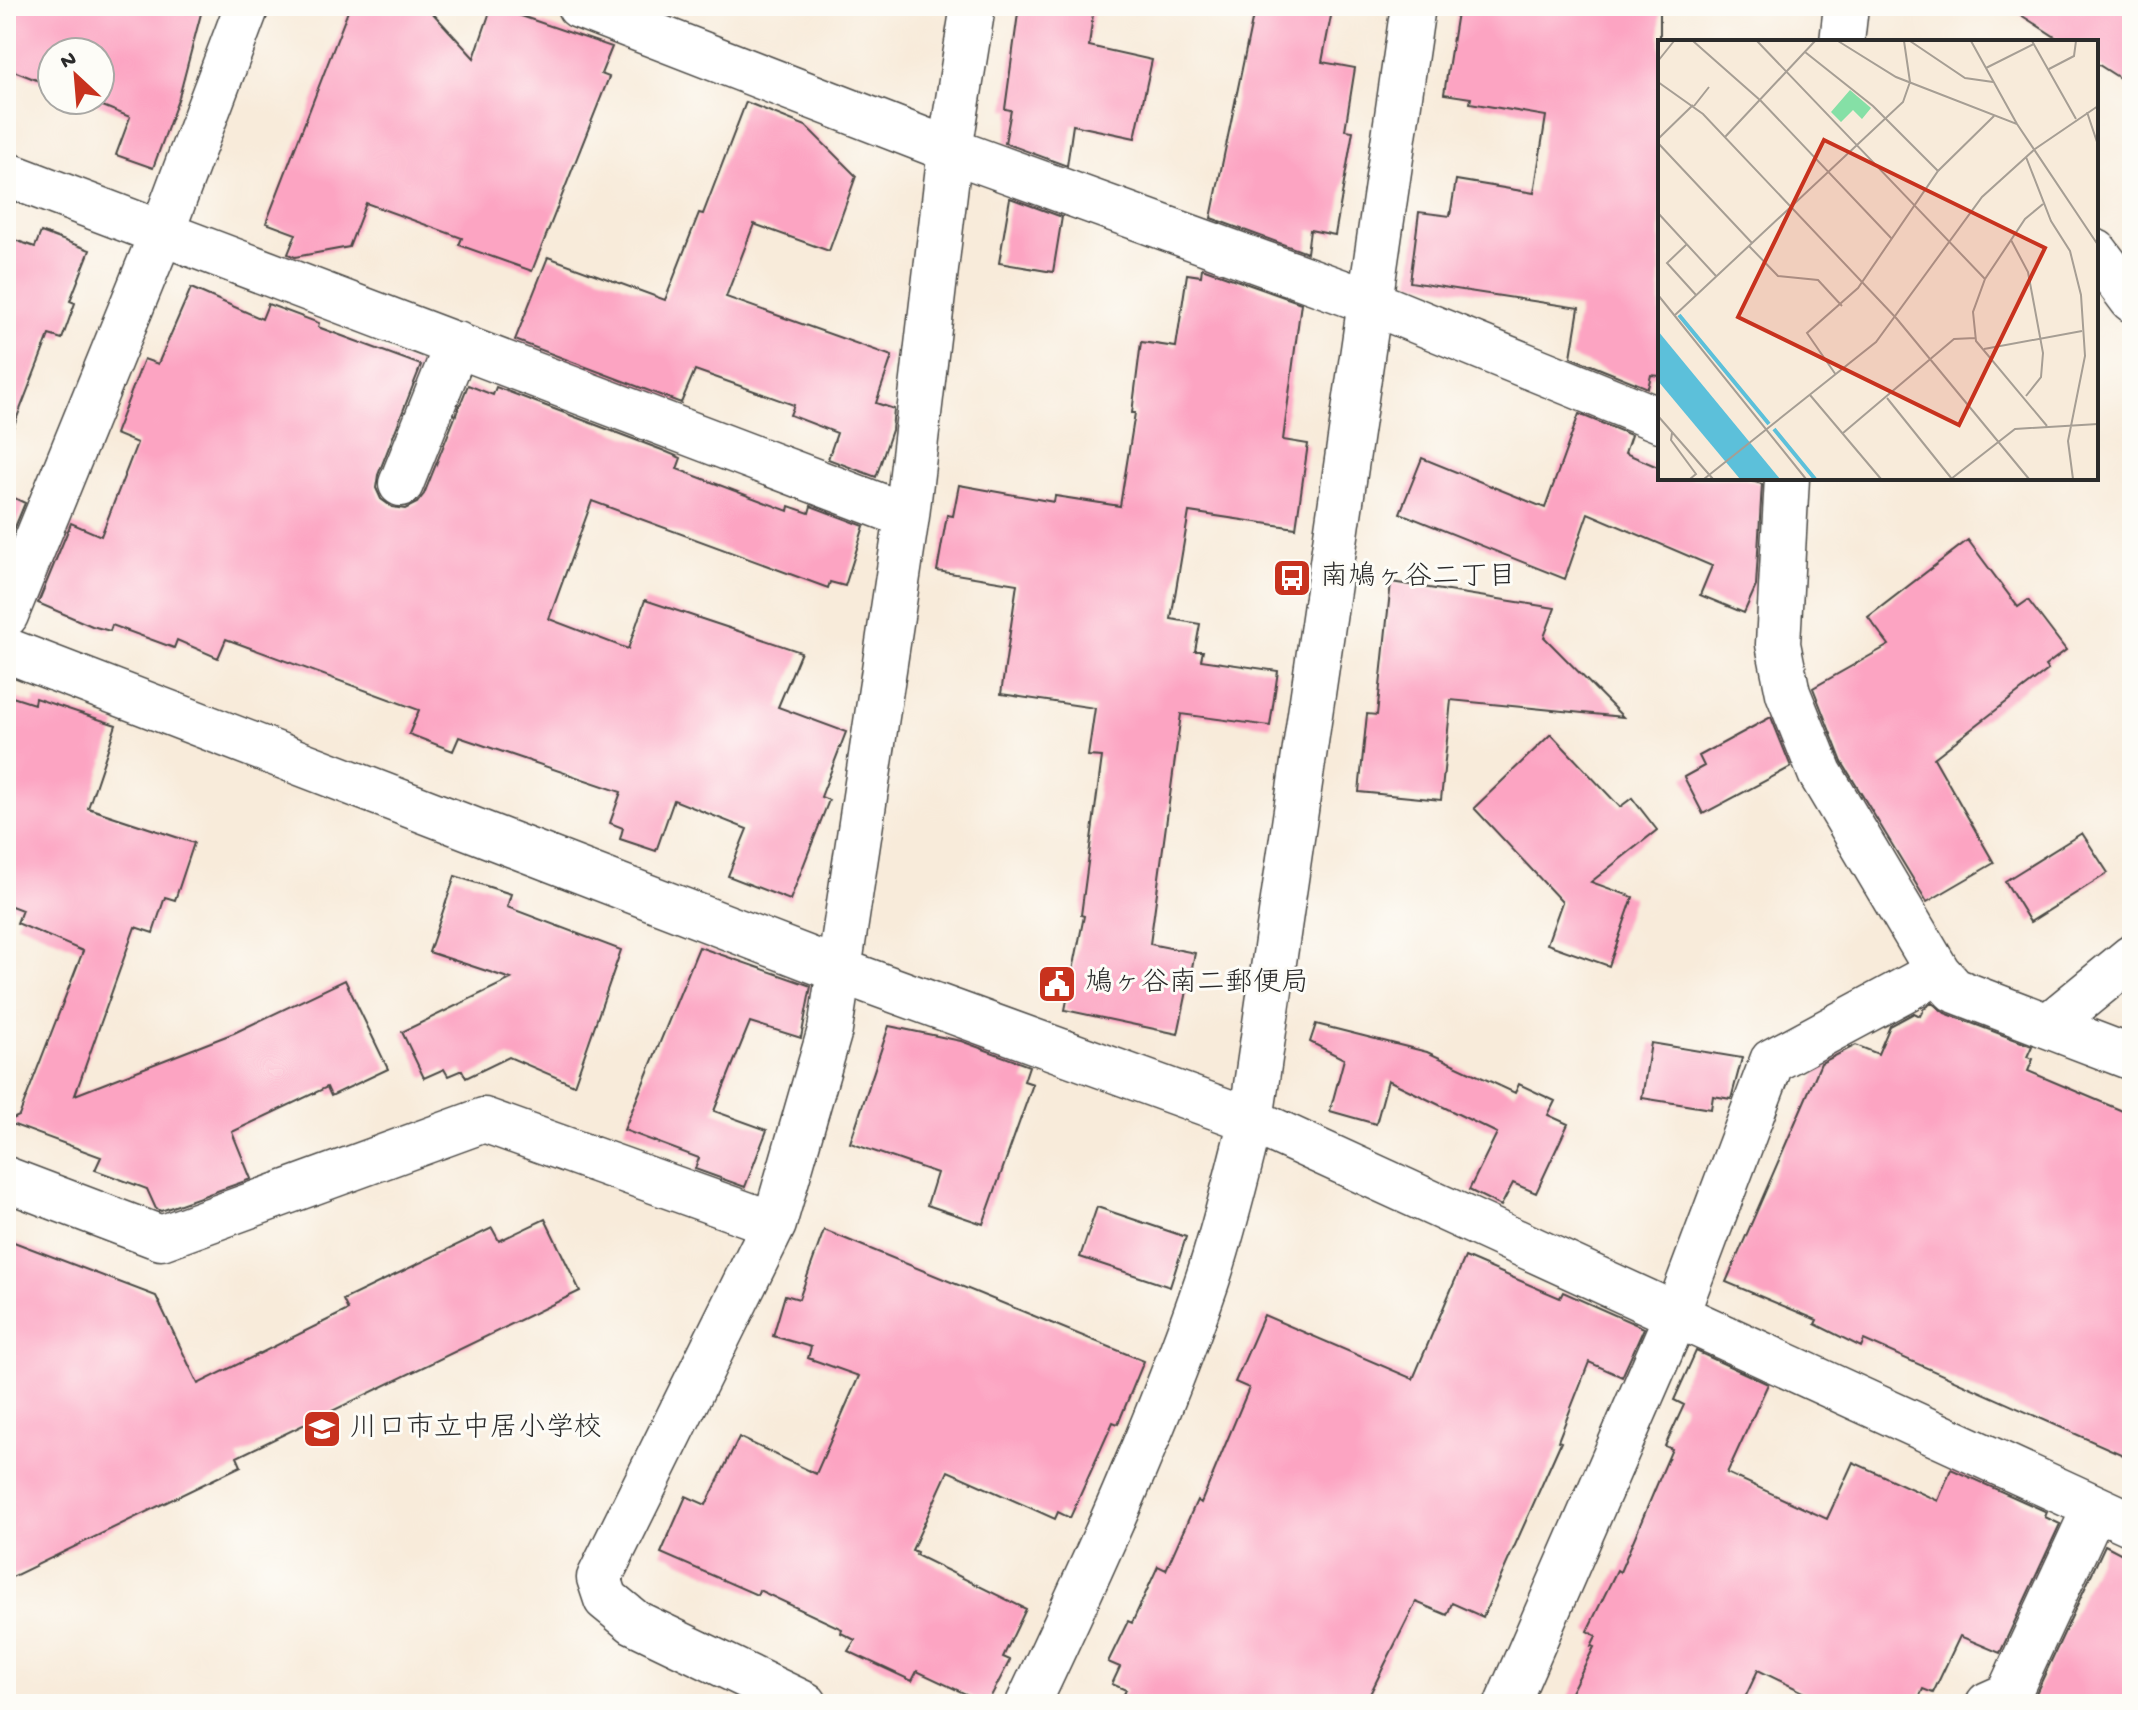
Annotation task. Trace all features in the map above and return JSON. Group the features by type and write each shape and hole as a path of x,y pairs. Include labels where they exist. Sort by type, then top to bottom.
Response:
{"street":[{"path":"6,615 162,232 247,6"},
{"path":"579,6 950,150 1370,302 1658,419"},
{"path":"805,1704 634,1622 606,1599 599,1578 774,1224 830,1030 907,516 950,150 973,6"},
{"path":"1028,1704 1116,1517 1171,1379 1207,1282 1251,1120 1413,6"},
{"path":"1842,40 1846,6"},
{"path":"6,174 907,516"},
{"path":"2098,255 2132,300"},
{"path":"401,484 457,344"},
{"path":"1787,480 1778,644 1788,693 1820,773 1938,972 1954,990 2132,1058"},
{"path":"6,650 841,971 1251,1120 2114,1516 2008,1695 1988,1704"},
{"path":"2049,1025 2132,957"},
{"path":"1507,1704 1676,1316 1772,1061 1938,972"},
{"path":"6,1179 161,1238 484,1120 774,1224"}],"building":[{"path":"6,6 203,6 179,97 153,168 116,155 130,117 116,111 116,36 36,36 36,80 6,68"},
{"path":"350,6 429,9 474,58 492,6 612,47 601,74 609,77 532,271 459,245 462,238 366,203 349,247 295,257 288,254 296,234 266,223"},
{"path":"1019,6 1094,6 1089,46 1152,60 1135,138 1073,125 1067,166 1005,143 1011,110 1005,109"},
{"path":"1255,6 1333,6 1322,62 1355,68 1345,130 1353,131 1335,235 1310,230 1307,253 1211,218"},
{"path":"1458,6 1660,6 1658,376 1651,375 1648,388 1571,357 1579,308 1410,282 1419,212 1450,216 1456,180 1534,193 1546,116 1470,103 1471,98 1444,94"},
{"path":"2007,6 2132,6 2132,86 2098,64 2098,40 2060,40"},
{"path":"746,102 806,126 856,176 829,251 754,224 726,297 892,356 876,403 894,409 892,430 876,477 828,459 837,433 790,415 794,405 695,370 681,403 515,340 548,257 665,300 699,213 703,214"},
{"path":"1010,198 1062,217 1053,272 999,263"},
{"path":"41,232 90,250 70,301 75,303 62,339 49,335 9,438 6,437 6,237 35,247"},
{"path":"1202,268 1301,303 1283,440 1308,444 1296,528 1189,512 1171,619 1200,624 1195,651 1203,651 1201,660 1278,671 1270,726 1181,714 1150,944 1195,953 1178,1034 1065,1010 1084,916 1081,915 1102,757 1088,756 1095,708 1001,694 1017,584 937,571 947,515 953,516 959,485 1054,502 1055,496 1120,506 1135,413 1132,413 1141,342 1176,347 1187,274 1201,276"},
{"path":"191,288 262,319 268,304 319,323 318,327 421,365 378,475 376,488 381,499 392,507 405,509 417,503 424,494 468,385 493,395 496,387 662,450 681,458 677,469 788,511 789,506 809,513 811,506 864,526 845,586 830,582 828,588 592,501 549,619 628,649 645,600 801,652 778,707 846,732 821,797 829,800 790,900 728,876 747,829 674,800 656,851 620,839 623,828 610,823 621,792 459,737 453,751 409,734 419,710 226,639 218,658 177,640 174,648 112,625 110,631 92,626 38,603 71,523 101,536 137,443 115,434 144,359 158,364"},
{"path":"1579,414 1631,435 1625,453 1658,467 1658,480 1748,480 1762,484 1756,586 1744,613 1700,595 1712,566 1588,513 1565,579 1400,513 1422,458 1545,508"},
{"path":"6,494 25,503 6,549"},
{"path":"1968,540 2018,607 2028,600 2066,650 2045,666 2048,670 1934,758 1994,863 1927,902 1842,762 1813,688 1889,645 1868,617"},
{"path":"1391,582 1555,608 1544,637 1623,717 1451,700 1441,800 1359,792 1367,714 1377,715"},
{"path":"6,695 34,704 35,698 116,725 88,808 194,843 175,900 165,897 153,933 135,927 75,1095 234,1033 345,980 388,1069 331,1096 327,1087 232,1132 251,1179 161,1211 156,1209 147,1189 95,1170 101,1157 6,1122 19,1116 83,951 17,923 22,910 6,904"},
{"path":"1771,717 1791,767 1703,814 1684,777 1704,766 1699,756"},
{"path":"1551,734 1620,807 1632,798 1657,830 1591,882 1633,897 1609,966 1547,944 1562,902 1474,808"},
{"path":"2082,833 2108,873 2030,922 2005,881"},
{"path":"455,876 511,894 507,907 621,950 574,1085 509,1057 466,1078 462,1070 448,1076 444,1069 424,1078 402,1032 511,979 429,952"},
{"path":"699,947 811,986 801,1038 750,1022 714,1111 767,1130 745,1187 695,1169 699,1158 624,1130"},
{"path":"1932,1003 1945,1013 2032,1046 2027,1057 2033,1059 2028,1071 2132,1115 2132,1459 1864,1340 1861,1347 1815,1324 1817,1320 1726,1282 1821,1063 1856,1045 1878,1054 1890,1026 1914,1013 1920,1016 1924,1008"},
{"path":"1316,1024 1427,1052 1515,1093 1519,1084 1555,1101 1548,1115 1568,1124 1536,1193 1513,1183 1501,1206 1469,1190 1497,1133 1388,1080 1376,1124 1330,1111 1344,1059 1310,1042"},
{"path":"889,1026 961,1041 1029,1066 1024,1081 1033,1084 983,1224 927,1205 937,1173 850,1143"},
{"path":"1651,1043 1742,1058 1731,1099 1713,1096 1711,1109 1642,1098"},
{"path":"1097,1207 1186,1237 1170,1287 1080,1257"},
{"path":"545,1219 580,1291 237,1457 241,1466 6,1580 6,1239 156,1296 198,1384 348,1310 343,1300 492,1228 499,1241"},
{"path":"824,1230 1144,1361 1118,1424 1113,1422 1070,1518 1058,1512 1055,1519 948,1471 912,1550 917,1552 916,1555 1026,1609 1003,1657 1010,1660 987,1704 917,1671 912,1681 848,1651 855,1640 841,1633 842,1629 759,1590 757,1595 661,1553 686,1496 706,1505 739,1437 816,1474 859,1376 808,1358 811,1347 773,1336 785,1295 799,1299"},
{"path":"1465,1257 1560,1298 1563,1292 1644,1328 1622,1377 1589,1362 1558,1441 1561,1442 1483,1617 1452,1603 1447,1615 1416,1602 1365,1704 1119,1704 1126,1690 1112,1684 1120,1667 1108,1662 1128,1621 1132,1623 1158,1566 1166,1570 1197,1500 1201,1503 1249,1388 1235,1382 1264,1315 1413,1379"},
{"path":"1696,1351 1768,1384 1727,1473 1827,1519 1853,1462 1938,1501 1951,1469 2047,1512 2045,1517 2060,1524 2000,1653 1960,1636 1933,1693 1923,1689 1916,1704 1828,1704 1758,1670 1742,1704 1565,1704 1594,1647 1591,1646 1596,1636 1587,1631 1617,1570 1620,1572 1672,1449 1665,1446 1684,1405 1674,1400"},
{"path":"2105,1545 2132,1559 2132,1704 2031,1704"}],"place":[{"name":"南鳩ヶ谷二丁目","path":"1292,578"},
{"name":"鳩ヶ谷南二郵便局","path":"1057,984"},
{"name":"川口市立中居小学校","path":"322,1429"}]}
